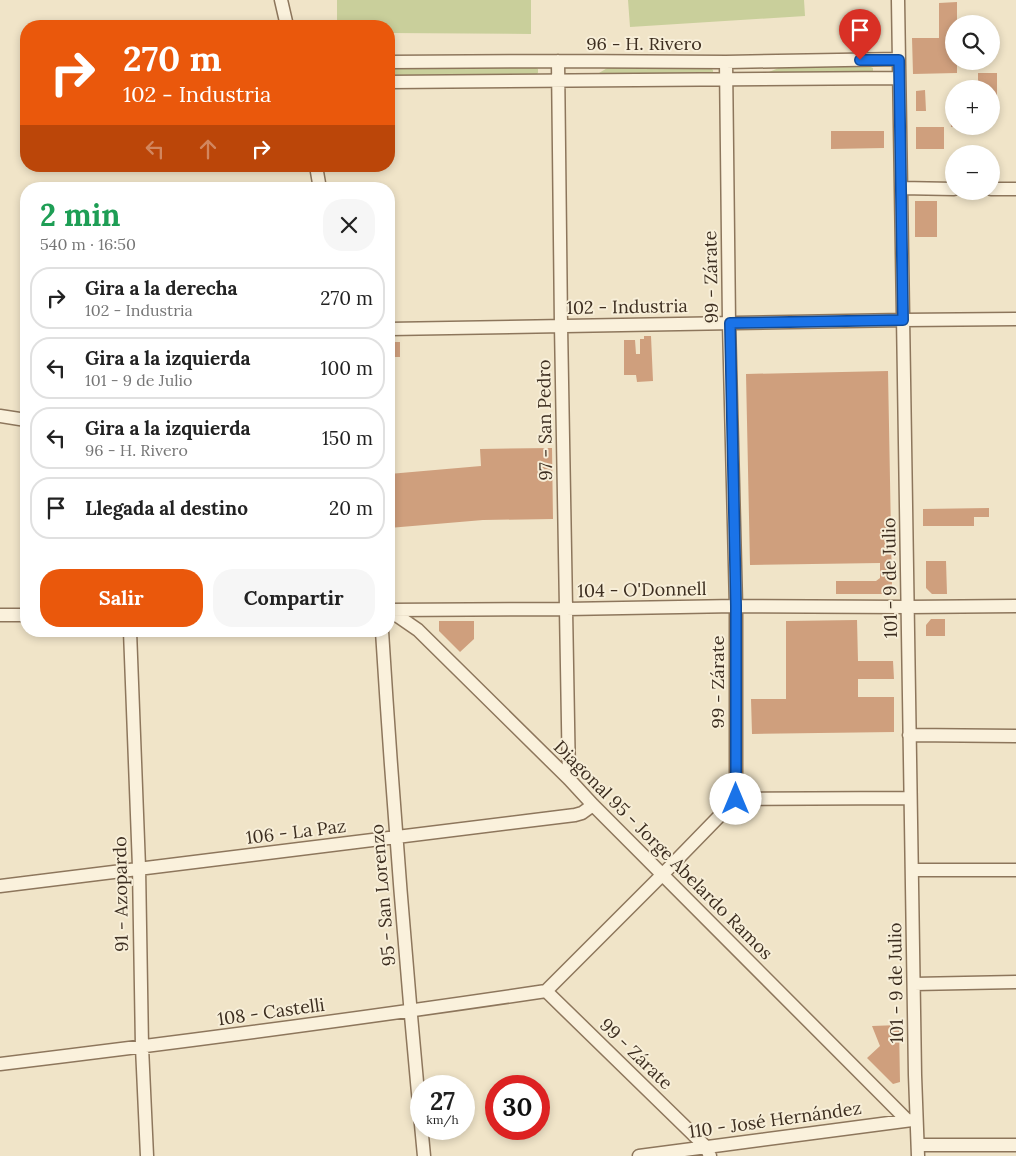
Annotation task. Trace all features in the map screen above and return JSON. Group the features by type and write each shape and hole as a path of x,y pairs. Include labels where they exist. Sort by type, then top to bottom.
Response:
{"street":[{"path":"281,0 286,20"},
{"name":"101 - 9 de Julio","path":"898,0 914,984 912,1120 918,1151"},
{"name":"96 - H. Rivero","path":"395,62 899,60"},
{"name":"97 - San Pedro","path":"558,61 569,779"},
{"name":"99 - Zárate","path":"726,62 736,606 736,799"},
{"name":"96 - H. Rivero","path":"395,82 899,78"},
{"path":"901,188 945,189"},
{"path":"1000,189 1016,189"},
{"name":"102 - Industria","path":"395,329 1016,319"},
{"path":"0,416 20,419"},
{"name":"104 - O'Donnell","path":"395,610 736,606 1016,606"},
{"name":"Diagonal 95 - Jorge Abelardo Ramos","path":"395,614 418,630 912,1120"},
{"path":"0,615 20,615"},
{"name":"91 - Azopardo","path":"130,637 147,1156"},
{"name":"95 - San Lorenzo","path":"382,637 396,838 424,1156"},
{"path":"909,735 1016,736"},
{"path":"546,991 736,799 910,798"},
{"name":"106 - La Paz","path":"0,886 575,815 582,813 593,805"},
{"path":"912,870 1016,870"},
{"path":"914,984 1016,982"},
{"name":"99 - Zárate","path":"546,991 708,1152"},
{"name":"108 - Castelli","path":"0,1064 142,1047 546,991"},
{"name":"110 - José Hernández","path":"639,1156 708,1152 912,1120"},
{"path":"918,1151 1016,1144"}],"green space":[{"path":"337,0 531,0 531,34 395,33 395,20 337,20"},
{"path":"628,0 804,0 805,16 630,27"},
{"path":"535,67 538,69 538,73 535,75 395,75 395,68"},
{"path":"609,67 710,67 713,72 710,74 577,75 577,73 599,73"},
{"path":"781,67 871,67 873,72 743,74 744,72 769,72"}],"building":[{"path":"957,2 957,15 945,15 945,70 957,70 957,73 913,74 912,38 939,38 939,3"},
{"path":"978,73 997,73 997,80 978,80"},
{"path":"925,90 926,111 916,111 916,91"},
{"path":"916,127 944,127 944,149 916,149"},
{"path":"831,131 884,131 884,148 831,149"},
{"path":"915,201 937,201 937,237 915,237"},
{"path":"644,336 651,336 653,381 637,382 636,375 624,375 624,340 635,340 636,354 640,354 640,339 644,339"},
{"path":"395,342 400,342 400,357 395,357"},
{"path":"888,371 892,588 887,594 836,594 836,581 876,581 880,578 880,563 750,565 746,374"},
{"path":"552,448 553,519 483,520 395,527 395,473 481,466 480,449"},
{"path":"989,508 989,517 974,517 974,526 923,526 923,509"},
{"path":"926,561 946,561 947,594 932,594 926,588"},
{"path":"931,619 945,619 945,636 926,636 926,625"},
{"path":"857,620 858,661 893,661 894,679 858,679 858,697 894,697 894,732 752,734 751,699 786,699 786,621"},
{"path":"439,621 474,621 474,639 460,652 439,631"},
{"path":"899,1025 900,1082 893,1084 867,1058 880,1046 872,1026"}],"route":[{"path":"736,799 736,606 730,323 903,320 899,60 860,60"}]}
